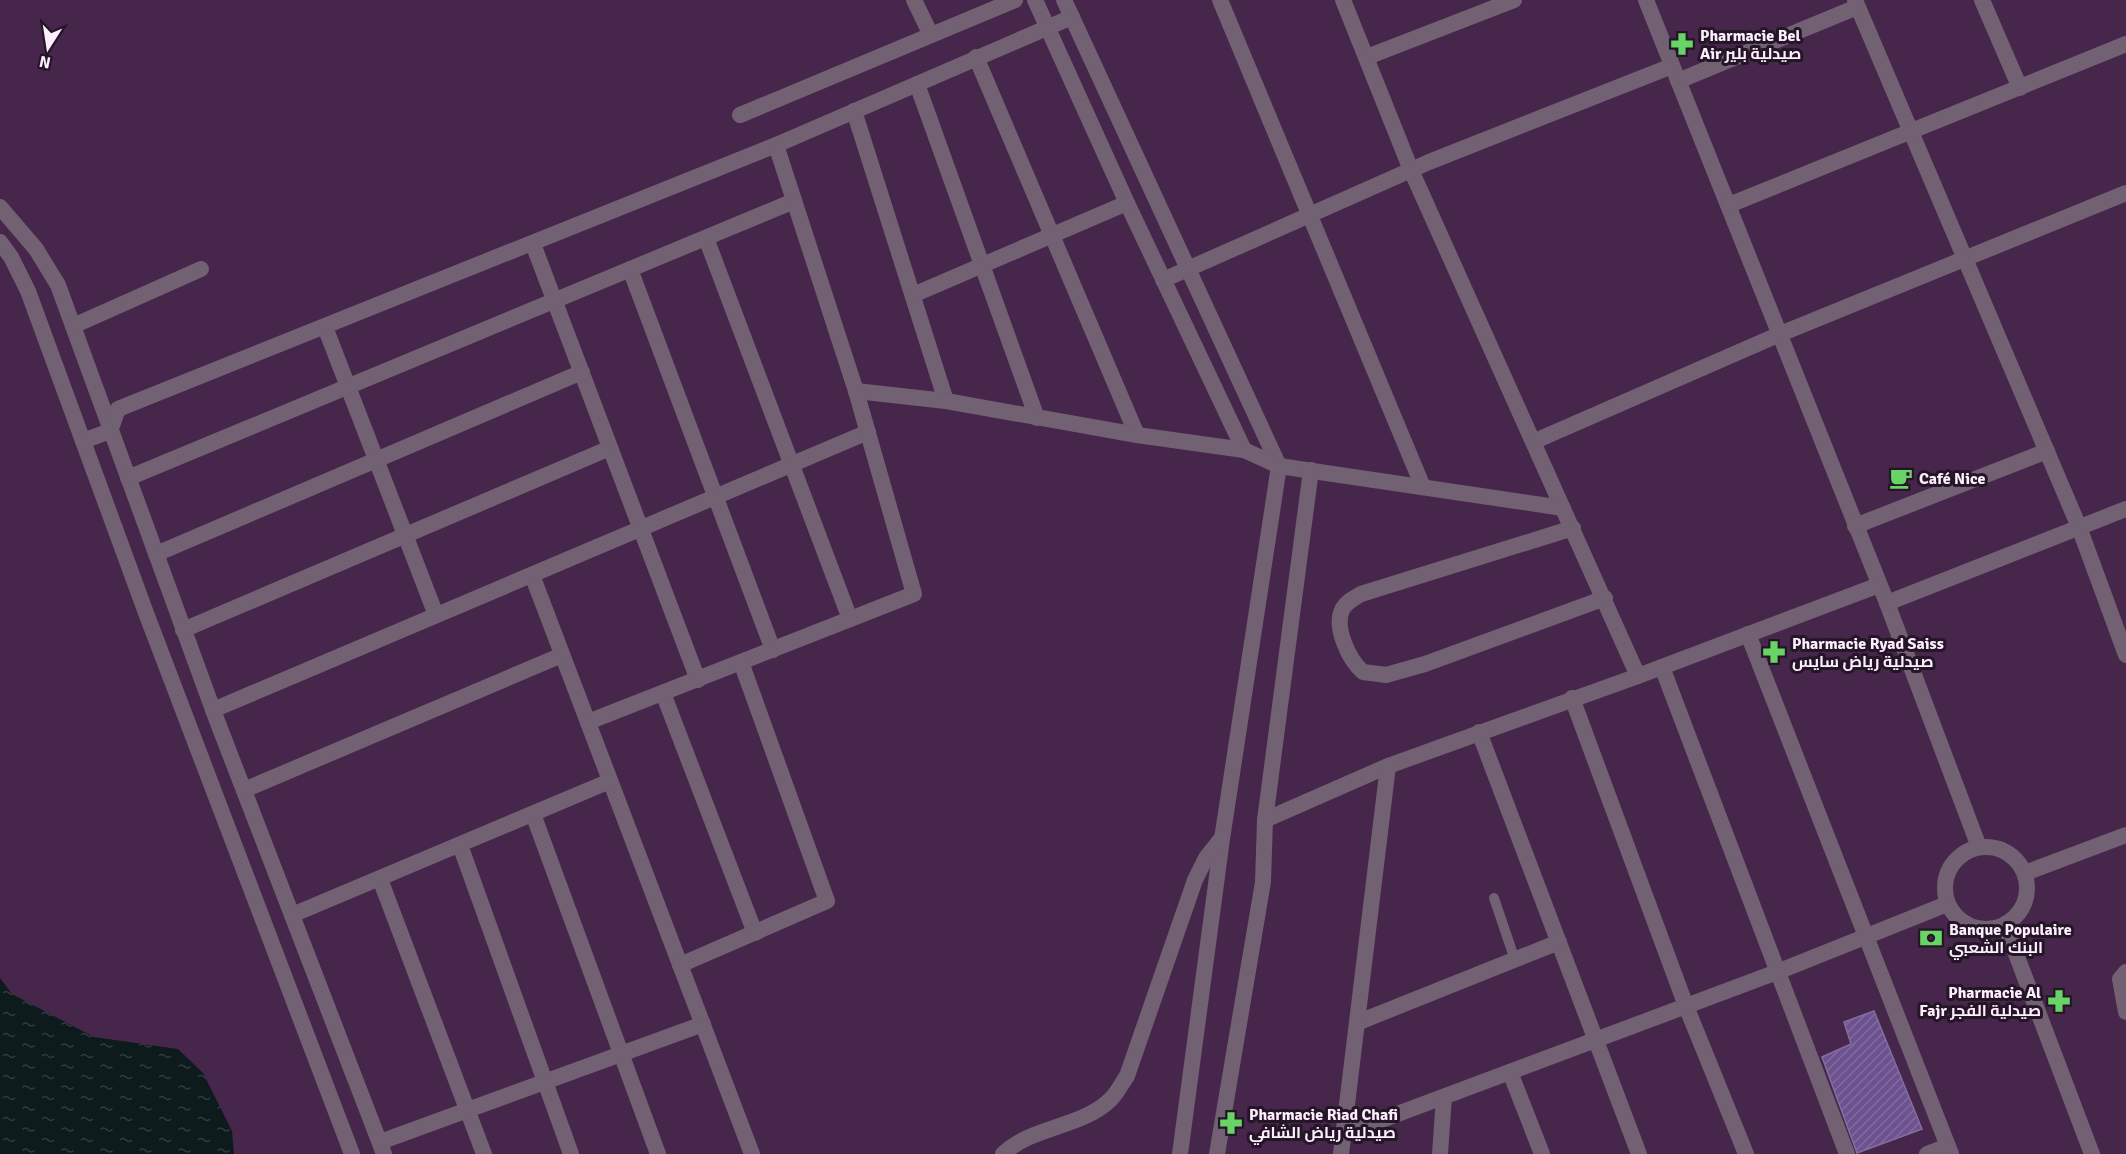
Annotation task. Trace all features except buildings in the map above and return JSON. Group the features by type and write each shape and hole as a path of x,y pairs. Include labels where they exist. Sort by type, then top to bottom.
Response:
{"street":[{"path":"914,0 931,35"},
{"path":"740,115 1015,0"},
{"path":"1035,0 1127,203 1244,450"},
{"path":"1064,0 1279,466 1222,838 1180,1154"},
{"path":"1220,0 1423,487"},
{"path":"1343,0 1411,170 1514,404 1535,441 1638,676"},
{"path":"1367,57 1484,5 1514,0"},
{"path":"1647,0 1887,603 1978,847"},
{"path":"1982,0 2020,88"},
{"path":"1163,280 1411,170 1856,4 2079,527 2126,655"},
{"path":"83,441 110,431 118,409 776,145 1072,17"},
{"path":"1729,205 2126,44"},
{"path":"976,57 1054,235 1137,435"},
{"path":"917,84 1037,418"},
{"path":"854,111 946,401"},
{"path":"588,722 914,594 856,392 776,145"},
{"path":"1535,441 1780,333 2126,193"},
{"path":"128,478 794,201"},
{"path":"913,295 982,268 1127,203"},
{"path":"0,207 36,249 58,285 213,710 382,1148 468,1110 703,1024"},
{"path":"706,238 850,620"},
{"path":"0,242 11,256 28,291 258,909 352,1154"},
{"path":"533,244 698,680"},
{"path":"73,326 201,269"},
{"path":"630,269 773,650"},
{"path":"325,327 436,615"},
{"path":"156,554 582,372"},
{"path":"856,392 946,401 1137,435 1244,450 1279,466 1563,508"},
{"path":"72,410 99,399 118,409"},
{"path":"213,710 868,432"},
{"path":"183,630 610,448"},
{"path":"1855,526 2047,451"},
{"path":"1217,1154 1263,882 1265,820 1311,470"},
{"path":"1887,603 2126,508"},
{"path":"1573,528 1361,594 1347,603 1342,610 1340,620 1348,653 1363,672 1386,675 1425,664 1605,598"},
{"path":"532,575 752,1154"},
{"path":"1265,820 1388,766 1638,676 1879,585"},
{"path":"1748,634 1950,1150 1927,1154"},
{"path":"244,790 562,655"},
{"path":"680,965 827,901 741,662"},
{"path":"1662,667 1776,972 1810,1050 1847,1154"},
{"path":"663,693 755,933"},
{"path":"1572,698 1686,1006 1746,1154"},
{"path":"1479,732 1639,1154"},
{"path":"1341,1154 1359,1022 1388,766"},
{"path":"292,915 610,782"},
{"path":"533,814 658,1154"},
{"path":"2025,873 2126,835"},
{"path":"1003,1154 1016,1145 1093,1113 1112,1098 1127,1076 1195,880 1206,858 1222,838"},
{"path":"460,845 571,1154"},
{"path":"1978,847 1993,847 2006,851 2025,873 2028,888 2025,903 2017,916 2004,925 1989,929 1974,927 1960,920 1947,904 1946,878 1953,864 1964,853 1978,847"},
{"path":"380,879 484,1154"},
{"path":"1344,1134 1776,972 1947,904"},
{"path":"2004,925 2092,1154"},
{"path":"1359,1022 1559,942"},
{"path":"2126,972 2120,979 2126,1012"},
{"path":"1510,1072 1542,1154"},
{"path":"1440,1154 1444,1097"}],"lane":[{"path":"1494,898 1515,960"}],"water":[{"path":"0,978 12,994 94,1037 178,1049 203,1073 232,1131 234,1154 0,1154"}],"place":[{"name":"Pharmacie Bel Air صيدلية بلير","path":"1682,44"},
{"name":"Café Nice","path":"1901,478"},
{"name":"Pharmacie Ryad Saiss صيدلية رياض سايس","path":"1774,652"},
{"name":"Banque Populaire البنك الشعبي","path":"1931,938"},
{"name":"Pharmacie Al Fajr صيدلية الفجر","path":"2059,1001"},
{"name":"Pharmacie Riad Chafi صيدلية رياض الشافي","path":"1231,1123"}]}
